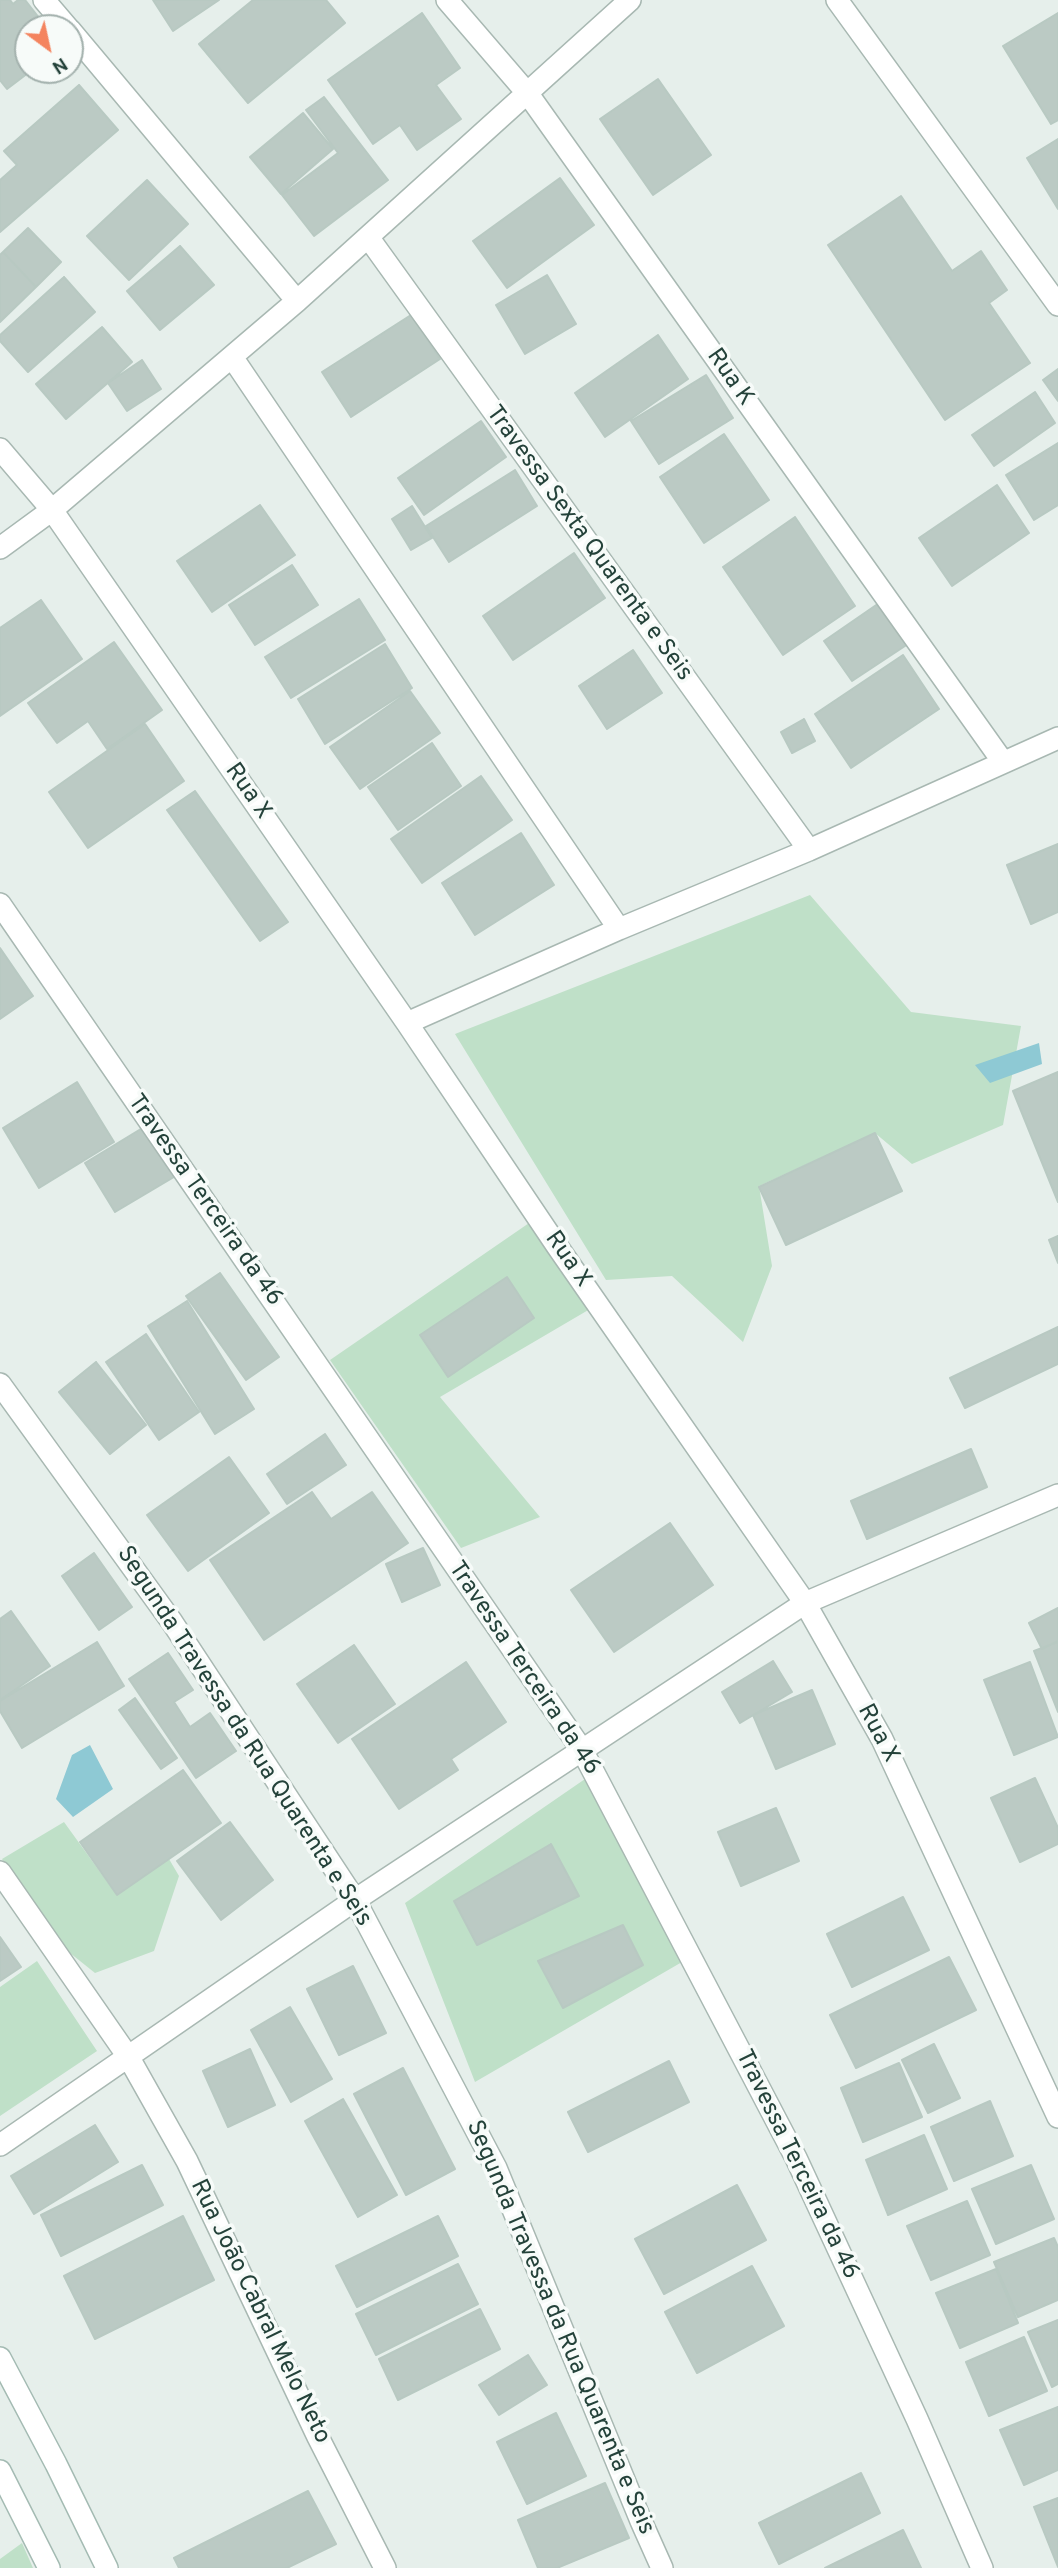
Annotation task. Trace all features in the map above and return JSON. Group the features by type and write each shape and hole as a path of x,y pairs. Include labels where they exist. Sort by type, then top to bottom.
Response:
{"street":[{"path":"44,0 56,14"},
{"name":"Rua K","path":"447,0 528,94 1003,762"},
{"path":"0,548 52,510 297,301 630,0"},
{"path":"837,0 1058,305"},
{"path":"84,47 297,301"},
{"name":"Travessa Sexta Quarenta e Seis","path":"368,237 808,850"},
{"path":"232,356 619,929"},
{"name":"Rua X","path":"0,449 52,510 805,1603 882,1740 1058,2117"},
{"path":"407,1023 619,929 808,850 1058,738"},
{"name":"Travessa Terceira da 46","path":"0,904 582,1750 796,2158 917,2418 982,2568"},
{"name":"Segunda Travessa da Rua Quarenta e Seis","path":"0,1384 172,1622 355,1900 496,2168 662,2568"},
{"path":"0,2146 355,1900 805,1603 1058,1495"},
{"name":"Rua João Cabral Melo Neto","path":"0,1872 129,2058 187,2161 318,2437 385,2568"},
{"path":"0,2358 107,2568"},
{"path":"0,2471 49,2568"}],"green space":[{"path":"810,895 911,1012 1021,1026 1003,1125 912,1164 875,1133 759,1186 772,1266 743,1342 672,1276 606,1280 455,1034"},
{"path":"532,1221 590,1309 440,1397 540,1517 461,1548 330,1360"},
{"path":"585,1779 682,1962 475,2082 405,1903"},
{"path":"64,1822 116,1894 169,1859 179,1876 154,1951 95,1973 60,1945 2,1859"},
{"path":"37,1961 97,2051 0,2116 0,1987"},
{"path":"22,2543 33,2568 0,2568 0,2559"}],"water":[{"path":"1039,1043 1042,1064 990,1083 975,1065"},
{"path":"90,1745 113,1789 73,1817 56,1799 72,1755"}],"building":[{"path":"0,0 10,0 13,4 18,0 25,0 36,14 14,14 14,84 7,89 0,80"},
{"path":"153,0 219,0 173,31"},
{"path":"253,0 326,0 345,23 248,103 199,44"},
{"path":"422,13 460,68 436,85 461,119 417,150 400,125 373,144 328,80"},
{"path":"1058,13 1058,120 1051,124 1003,46"},
{"path":"658,79 711,155 653,195 600,119"},
{"path":"79,85 118,130 0,232 0,180 17,165 4,151"},
{"path":"324,97 388,180 314,236 282,195 338,153 306,110"},
{"path":"303,113 333,149 281,194 250,157"},
{"path":"1058,139 1058,209 1027,158"},
{"path":"560,178 594,225 507,288 473,241"},
{"path":"147,180 188,224 129,280 87,236"},
{"path":"901,196 952,271 981,251 1007,290 989,303 1030,363 945,420 828,245"},
{"path":"28,228 61,262 36,287 3,252"},
{"path":"180,246 214,285 160,330 127,291"},
{"path":"3,252 36,287 0,322 0,255"},
{"path":"547,275 576,324 525,354 496,305"},
{"path":"64,277 95,312 28,372 0,341 0,335"},
{"path":"411,315 440,359 351,417 322,372"},
{"path":"102,327 132,362 66,419 36,384"},
{"path":"658,335 688,379 605,437 575,393"},
{"path":"142,360 161,389 127,411 108,383"},
{"path":"1058,369 1058,401 1043,380"},
{"path":"706,375 733,418 659,464 631,421"},
{"path":"1035,392 1055,423 994,466 972,435"},
{"path":"481,421 506,457 424,515 398,478"},
{"path":"724,434 769,500 704,543 660,477"},
{"path":"1058,443 1058,505 1034,520 1006,475"},
{"path":"515,470 537,506 449,562 426,526"},
{"path":"997,485 1029,533 952,586 919,538"},
{"path":"260,505 295,555 212,612 177,561"},
{"path":"412,506 432,538 411,550 392,519"},
{"path":"795,517 855,606 783,655 723,567"},
{"path":"574,553 605,598 513,660 483,616"},
{"path":"292,565 318,605 255,645 229,605"},
{"path":"359,599 385,640 291,698 265,657"},
{"path":"41,600 82,659 0,716 0,628"},
{"path":"882,601 911,642 852,681 824,641"},
{"path":"114,642 162,710 107,749 88,721 57,743 28,703"},
{"path":"385,644 412,688 325,744 298,699"},
{"path":"633,650 662,693 607,729 579,686"},
{"path":"903,655 939,709 851,768 815,714"},
{"path":"410,691 440,733 360,789 330,747"},
{"path":"804,719 815,741 792,753 781,732"},
{"path":"145,724 184,781 88,848 49,792"},
{"path":"432,743 461,786 398,830 368,787"},
{"path":"481,776 512,820 422,883 391,839"},
{"path":"195,791 288,922 260,941 167,810"},
{"path":"521,833 554,885 475,935 442,883"},
{"path":"1058,844 1058,912 1031,924 1007,865"},
{"path":"0,948 33,996 0,1019"},
{"path":"1058,1072 1058,1202 1013,1091"},
{"path":"77,1082 114,1142 39,1188 3,1128"},
{"path":"149,1124 179,1174 115,1212 85,1163"},
{"path":"875,1133 902,1191 786,1245 759,1187"},
{"path":"1058,1236 1058,1263 1049,1240"},
{"path":"220,1273 279,1357 246,1380 186,1296"},
{"path":"507,1277 534,1318 448,1377 420,1335"},
{"path":"187,1301 254,1409 215,1434 148,1326"},
{"path":"1058,1327 1058,1364 965,1408 950,1378"},
{"path":"146,1334 199,1412 159,1440 106,1362"},
{"path":"96,1362 146,1425 110,1454 59,1392"},
{"path":"325,1434 346,1465 287,1504 267,1474"},
{"path":"971,1449 987,1487 867,1539 851,1501"},
{"path":"229,1457 269,1513 188,1571 147,1515"},
{"path":"312,1492 331,1519 372,1492 408,1543 264,1640 210,1560"},
{"path":"670,1523 713,1585 614,1652 571,1590"},
{"path":"423,1548 440,1585 402,1602 386,1564"},
{"path":"94,1553 132,1607 99,1630 62,1576"},
{"path":"1058,1608 1058,1641 1042,1649 1029,1623"},
{"path":"11,1611 50,1666 0,1700 0,1619"},
{"path":"97,1642 124,1686 22,1748 0,1711 0,1701"},
{"path":"1058,1642 1058,1712 1034,1651"},
{"path":"354,1645 395,1704 338,1743 297,1684"},
{"path":"168,1653 193,1690 174,1702 190,1727 210,1713 236,1751 196,1778 129,1679"},
{"path":"773,1661 792,1692 740,1723 722,1692"},
{"path":"466,1662 506,1722 451,1759 458,1770 399,1809 352,1739"},
{"path":"1030,1662 1058,1737 1014,1755 984,1680"},
{"path":"812,1690 835,1744 776,1769 753,1715"},
{"path":"135,1698 177,1758 161,1769 119,1710"},
{"path":"183,1770 221,1823 117,1895 80,1842"},
{"path":"1035,1778 1058,1828 1058,1844 1020,1862 991,1798"},
{"path":"776,1808 799,1861 741,1886 718,1832"},
{"path":"230,1822 273,1880 221,1920 177,1861"},
{"path":"551,1844 579,1896 477,1945 454,1901"},
{"path":"903,1897 929,1950 852,1987 827,1934"},
{"path":"623,1925 643,1965 563,2008 538,1961"},
{"path":"0,1937 21,1967 0,1981"},
{"path":"949,1957 976,2010 856,2068 830,2015"},
{"path":"353,1966 386,2033 339,2055 307,1989"},
{"path":"290,2007 332,2079 291,2102 251,2030"},
{"path":"934,2044 960,2098 928,2113 902,2060"},
{"path":"250,2049 275,2105 228,2127 203,2071"},
{"path":"669,2061 689,2102 588,2152 568,2112"},
{"path":"899,2063 922,2117 863,2142 841,2088"},
{"path":"403,2068 455,2169 406,2195 354,2094"},
{"path":"343,2099 397,2195 358,2217 305,2121"},
{"path":"990,2101 1013,2156 954,2181 931,2127"},
{"path":"95,2125 118,2162 34,2214 11,2176"},
{"path":"924,2135 947,2189 888,2215 866,2160"},
{"path":"142,2165 163,2205 61,2256 41,2215"},
{"path":"1031,2165 1054,2219 996,2244 972,2189"},
{"path":"737,2185 766,2240 664,2294 635,2239"},
{"path":"967,2201 990,2255 931,2280 907,2226"},
{"path":"183,2216 214,2280 95,2339 64,2276"},
{"path":"438,2216 458,2256 357,2307 336,2266"},
{"path":"1054,2238 1058,2247 1058,2300 1018,2317 994,2262"},
{"path":"458,2264 478,2304 376,2355 356,2314"},
{"path":"752,2266 784,2326 697,2373 665,2312"},
{"path":"996,2269 1018,2323 960,2348 936,2293"},
{"path":"480,2309 500,2349 398,2400 379,2359"},
{"path":"1058,2320 1058,2384 1052,2387 1028,2332"},
{"path":"1024,2337 1047,2391 989,2416 966,2362"},
{"path":"528,2355 547,2385 499,2415 479,2385"},
{"path":"1058,2407 1058,2470 1024,2485 1000,2430"},
{"path":"556,2413 586,2476 527,2504 497,2442"},
{"path":"861,2473 880,2513 779,2564 759,2523"},
{"path":"605,2483 629,2538 557,2568 538,2568 518,2520"},
{"path":"308,2491 336,2544 287,2568 179,2568 174,2558"},
{"path":"1058,2498 1058,2567 1034,2507"},
{"path":"903,2530 921,2568 825,2568"}]}
